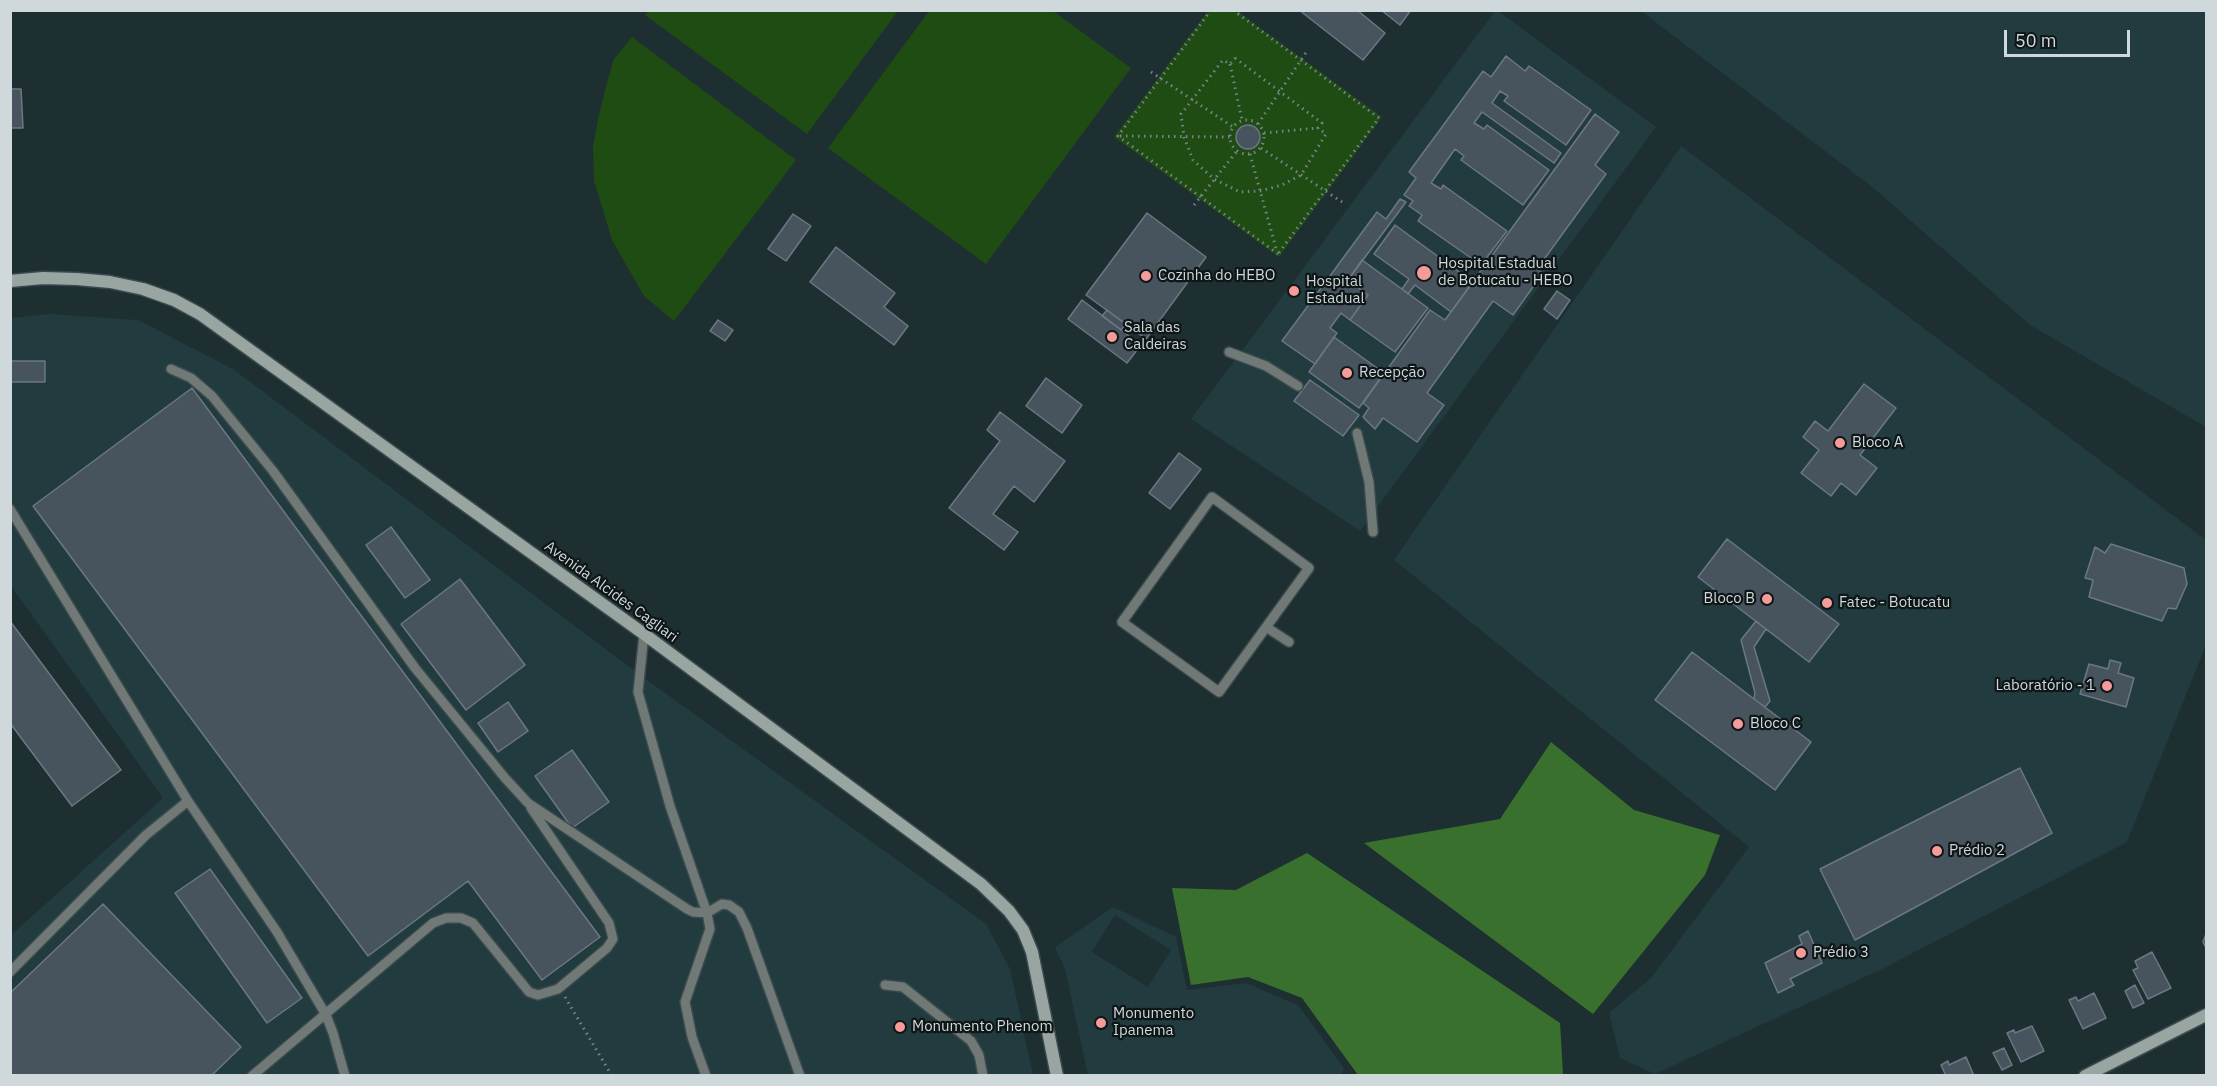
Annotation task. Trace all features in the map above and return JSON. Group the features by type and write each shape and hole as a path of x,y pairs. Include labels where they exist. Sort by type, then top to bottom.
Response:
{"main road":[{"name":"Avenida Alcides Cagliari","path":"14,282 77,279 110,282 143,289 174,300 200,314 644,634 981,884 1010,911 1023,930 1032,952 1057,1076"},
{"path":"2085,1076 2206,1015"}],"lane":[{"path":"1229,352 1266,366 1298,386"},
{"path":"171,369 191,378 213,396 273,471 415,668 498,771 528,803 613,932 613,939 607,948 558,989 538,995 529,992 473,923 461,918 446,918 433,923 252,1076"},
{"path":"1357,433 1369,483 1373,532"},
{"path":"1212,497 1310,568 1266,627 1220,692 1122,622 1212,497"},
{"path":"10,509 188,801 277,932 326,1015 345,1076"},
{"path":"1266,627 1289,642"},
{"path":"644,634 638,692 670,806 707,913 710,929 685,1002 692,1038 706,1076"},
{"path":"10,972 146,835 188,801"},
{"path":"528,803 687,909 707,913 722,904 729,905 739,912 747,928 800,1076"},
{"path":"885,985 903,987 971,1041 979,1055 983,1076"}],"path":[{"path":"1118,136 1211,10"},
{"path":"1233,10 1379,118 1278,254"},
{"path":"1258,124 1307,51"},
{"path":"1230,63 1235,58 1322,123 1318,128"},
{"path":"1230,63 1223,60 1181,114 1184,137 1193,160 1214,179 1239,192 1260,191 1282,185 1301,175 1326,134 1318,128 1264,133"},
{"path":"1230,63 1242,121"},
{"path":"1151,72 1233,127"},
{"path":"1248,120 1258,124 1264,133 1261,148 1250,154 1237,151 1230,137 1233,127 1248,120"},
{"path":"1118,136 1230,137"},
{"path":"1118,136 1278,254"},
{"path":"1261,148 1342,202"},
{"path":"1194,205 1237,151"},
{"path":"1250,154 1278,254"},
{"path":"558,989 581,1020 612,1076"}],"shaded area":[{"name":"Hospital Estadual de Botucatu - HEBO","path":"1495,11 1656,127 1360,531 1191,419"},
{"path":"1641,11 2206,11 2206,427 2030,325 1871,186"},
{"name":"Fatec - Botucatu","path":"1681,146 2206,540 2206,645 2127,842 1882,969 1655,1074 1620,1058 1609,1013 1651,978 1749,847 1394,560"},
{"path":"49,314 138,320 233,369 643,677 986,924 1010,969 1033,1075 11,1075 10,936 163,798 11,586 11,318"},
{"path":"1113,907 1176,937 1187,990 1246,983 1298,1005 1344,1068 1342,1075 1088,1075 1065,969 1055,947","holes":["1115,915 1171,950 1148,987 1092,952"]}],"green space":[{"path":"649,10 898,11 807,134 645,15"},
{"path":"929,11 1053,11 1131,68 986,264 828,148"},
{"path":"1208,11 1237,11 1382,117 1279,257 1114,137"},
{"path":"632,37 796,160 674,321 644,296 612,240 594,181 593,147 608,79 614,59"},
{"path":"1551,742 1634,810 1720,835 1705,875 1593,1014 1364,843 1500,819"},
{"path":"1307,853 1560,1023 1563,1074 1358,1075 1302,998 1248,977 1191,985 1172,888 1236,890"}],"building":[{"path":"1299,10 1357,10 1385,33 1363,60"},
{"path":"1381,10 1411,10 1400,25"},
{"path":"1506,56 1525,71 1529,66 1591,110 1566,145 1504,101 1508,96 1500,91 1492,103 1561,153 1554,163 1482,112 1474,123 1484,129 1487,125 1549,170 1523,205 1461,160 1464,156 1455,149 1431,183 1441,189 1443,185 1507,231 1481,265 1418,221 1422,215 1409,206 1413,201 1404,195 1416,178 1409,172 1483,71 1491,77"},
{"path":"10,89 21,89 23,128 10,128"},
{"path":"1595,114 1619,132 1595,165 1606,174 1537,269 1543,273 1513,315 1493,301 1427,393 1444,405 1417,442 1383,418 1375,429 1363,417 1369,408 1363,403 1430,310 1445,320"},
{"path":"1248,125 1257,128 1260,137 1257,146 1248,149 1239,146 1236,137 1239,128"},
{"path":"1400,199 1406,202 1348,280 1368,295 1350,320 1341,313 1330,328 1337,333 1315,364 1282,341 1377,212 1386,219"},
{"name":"Cozinha do HEBO","path":"1147,213 1206,257 1146,339 1086,295"},
{"path":"793,214 811,226 786,261 768,249"},
{"path":"1395,225 1473,282 1451,312 1415,285 1408,294 1402,289 1409,279 1374,254"},
{"path":"836,247 895,293 884,307 908,326 894,345 810,282"},
{"path":"1362,260 1428,308 1395,352 1350,320 1368,295 1348,280"},
{"path":"1557,291 1570,300 1557,319 1544,309"},
{"name":"Sala das Caldeiras","path":"1082,300 1141,345 1127,363 1068,319"},
{"path":"1107,310 1126,324 1121,330 1102,316"},
{"path":"718,320 733,330 725,341 710,331"},
{"name":"Recepção","path":"1334,337 1384,373 1359,408 1309,372"},
{"path":"10,361 45,361 45,382 10,382"},
{"path":"1046,378 1082,405 1062,433 1026,406"},
{"path":"1310,380 1359,415 1343,436 1294,401"},
{"name":"Bloco A","path":"1864,384 1896,408 1860,455 1877,468 1856,495 1841,483 1831,496 1801,473 1819,450 1803,437 1815,421 1828,431"},
{"path":"192,388 600,937 542,980 468,881 368,956 33,506"},
{"path":"1000,412 1065,461 1034,502 1014,486 993,514 1018,532 1004,550 949,508 1000,441 987,430"},
{"path":"1179,453 1201,469 1170,509 1149,493"},
{"path":"391,527 430,580 405,598 366,545"},
{"name":"Bloco B","path":"1727,539 1839,624 1809,662 1698,577"},
{"path":"2111,544 2184,568 2187,584 2176,609 2168,608 2162,621 2089,597 2093,580 2085,578 2095,547 2105,553"},
{"path":"460,579 525,665 466,710 401,624"},
{"path":"10,621 121,770 72,806 10,723"},
{"path":"1756,621 1766,629 1754,647 1770,701 1765,707 1754,699 1755,693 1741,640"},
{"name":"Bloco C","path":"1692,652 1811,742 1775,790 1655,700"},
{"name":"Laboratório - 1","path":"2110,660 2121,663 2118,673 2134,678 2126,707 2080,694 2089,664 2108,669"},
{"path":"508,702 528,731 498,752 478,723"},
{"path":"572,750 609,802 572,828 535,776"},
{"name":"Prédio 2","path":"2020,768 2052,833 1855,940 1820,869"},
{"path":"210,869 302,998 267,1023 175,893"},
{"path":"103,904 241,1047 211,1076 10,1076 10,993"},
{"name":"Prédio 3","path":"1808,931 1822,963 1790,979 1794,985 1778,993 1765,963 1802,944 1799,936"},
{"path":"2152,952 2171,988 2148,999 2133,970 2138,968 2135,961"},
{"path":"2135,985 2144,1003 2133,1008 2125,991"},
{"path":"2094,993 2106,1018 2083,1029 2069,1000 2076,997 2078,1001"},
{"path":"2032,1026 2044,1051 2021,1062 2007,1033 2014,1030 2015,1033"},
{"path":"2004,1048 2012,1065 2002,1070 1993,1053"},
{"path":"1966,1057 1974,1076 1946,1076 1941,1065 1948,1061 1949,1065"}],"place":[{"name":"Hospital Estadual de Botucatu - HEBO","path":"1424,273"},
{"name":"Cozinha do HEBO","path":"1146,276"},
{"name":"Hospital Estadual","path":"1294,291"},
{"name":"Sala das Caldeiras","path":"1112,337"},
{"name":"Recepção","path":"1347,373"},
{"name":"Bloco A","path":"1840,443"},
{"name":"Bloco B","path":"1767,599"},
{"name":"Fatec - Botucatu","path":"1827,603"},
{"name":"Laboratório - 1","path":"2107,686"},
{"name":"Bloco C","path":"1738,724"},
{"name":"Prédio 2","path":"1937,851"},
{"name":"Prédio 3","path":"1801,953"},
{"name":"Monumento Ipanema","path":"1101,1023"},
{"name":"Monumento Phenom","path":"900,1027"}]}
